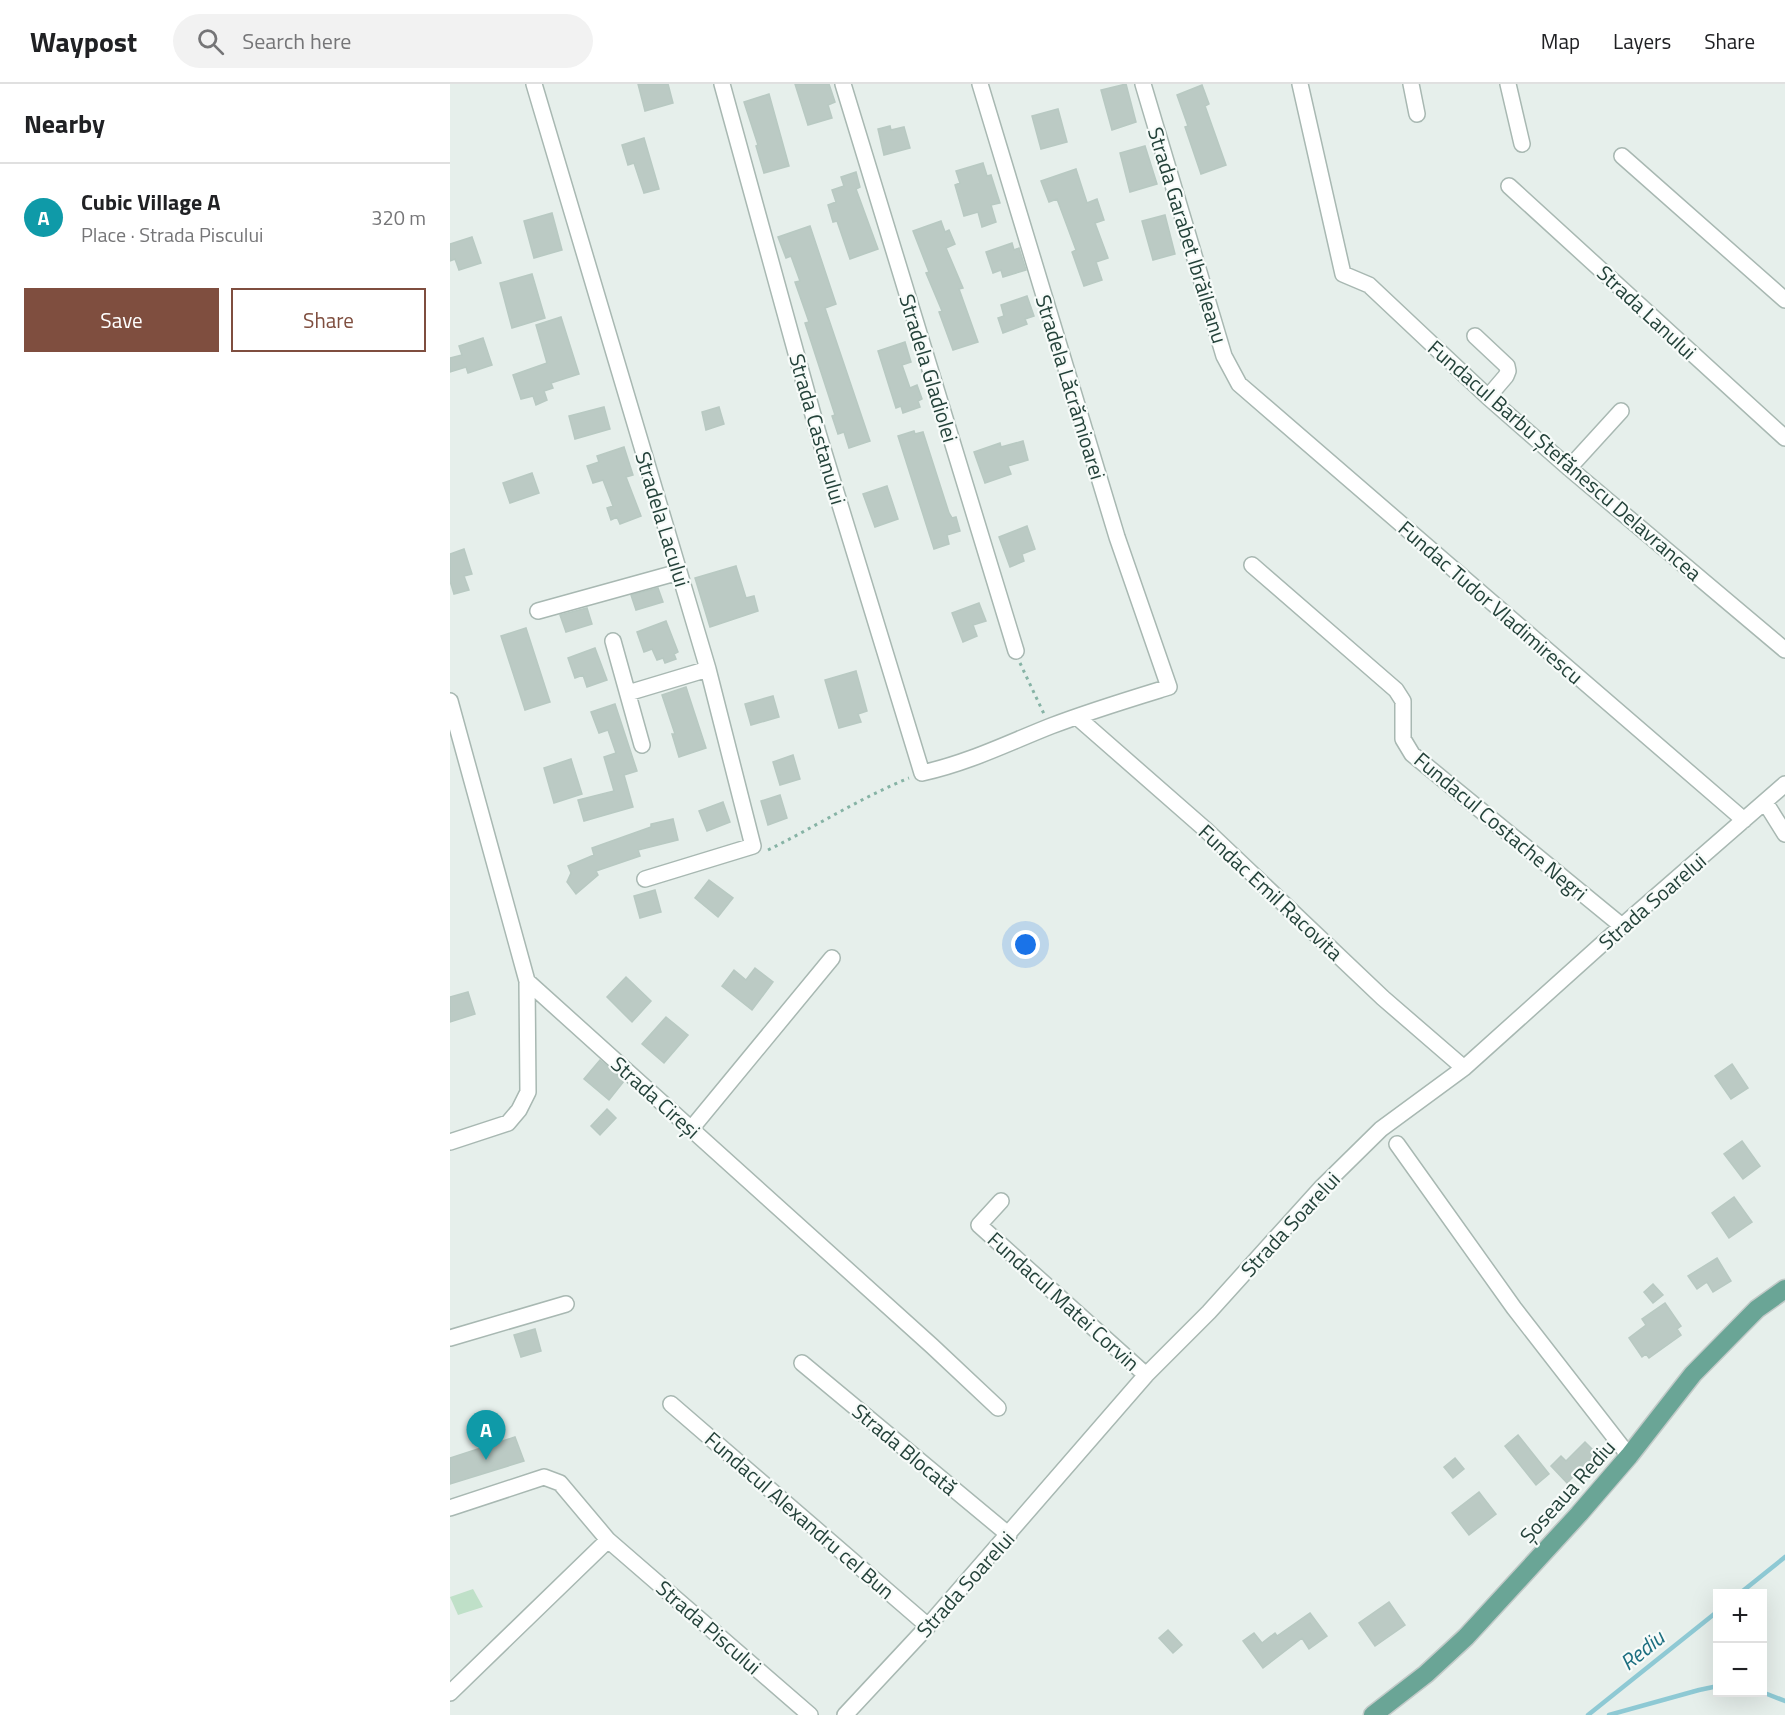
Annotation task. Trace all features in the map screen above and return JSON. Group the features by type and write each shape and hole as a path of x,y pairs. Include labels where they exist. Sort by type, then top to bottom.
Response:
{"main road":[{"name":"Șoseaua Rediu","path":"1373,1715 1425,1674 1466,1637 1579,1514 1629,1456 1693,1374 1757,1309 1785,1288"}],"street":[{"name":"Stradela Lacului","path":"534,84 708,669 753,846"},
{"name":"Strada Castanului","path":"722,84 818,433 922,773"},
{"name":"Stradela Gladiolei","path":"843,84 1016,651"},
{"name":"Stradela Lăcrămioarei","path":"980,84 1117,537 1169,687 1077,717"},
{"name":"Strada Garabet Ibrăileanu","path":"1143,84 1224,356 1239,384"},
{"name":"Fundacul Barbu Ștefănescu Delavrancea","path":"1300,84 1343,274 1369,285 1488,397 1785,650"},
{"path":"1411,84 1416,114"},
{"path":"1508,84 1522,144"},
{"path":"1622,156 1785,300"},
{"name":"Strada Lanului","path":"1509,186 1785,438"},
{"path":"1475,336 1507,366 1506,376 1488,397"},
{"name":"Fundac Tudor Vladimirescu","path":"1239,384 1744,820"},
{"path":"1569,468 1621,411"},
{"name":"Fundacul Costache Negri","path":"1252,566 1396,690 1403,701 1403,739 1412,754 1622,926"},
{"path":"538,611 679,572"},
{"path":"613,641 642,745"},
{"path":"628,693 708,669"},
{"path":"450,701 527,981 528,1092 519,1110 508,1124 450,1142"},
{"path":"922,773 949,767 990,753 1077,717"},
{"name":"Fundac Emil Racovita","path":"1077,717 1206,830 1383,998 1464,1068"},
{"name":"Strada Soarelui","path":"845,1715 1009,1535 1146,1375 1209,1312 1321,1188 1381,1129 1464,1068 1785,784"},
{"path":"1765,802 1785,834"},
{"path":"645,879 753,846"},
{"path":"691,1129 832,958"},
{"name":"Strada Cireși","path":"527,981 998,1408"},
{"path":"1396,1144 1514,1308 1629,1456"},
{"name":"Fundacul Matei Corvin","path":"1001,1200 979,1225 1146,1375"},
{"path":"450,1338 566,1304"},
{"name":"Strada Blocată","path":"802,1363 1009,1535"},
{"name":"Fundacul Alexandru cel Bun","path":"671,1404 928,1626"},
{"name":"Strada Piscului","path":"450,1508 544,1477 560,1483 608,1540 810,1715"},
{"path":"450,1693 608,1540"}],"path":[{"path":"1016,651 1028,681 1051,726"},
{"path":"753,846 767,850 885,788 922,773"}],"green space":[{"path":"473,1589 483,1607 458,1615 450,1597"}],"building":[{"path":"638,84 668,84 673,103 645,111"},
{"path":"795,84 829,84 835,102 828,105 832,118 808,125"},
{"path":"1126,84 1136,122 1112,130 1101,90"},
{"path":"1202,85 1209,104 1205,106 1226,165 1201,174 1177,95"},
{"path":"769,94 789,166 764,173 756,146 758,145 744,102"},
{"path":"1058,109 1067,142 1041,149 1032,116"},
{"path":"890,126 891,130 904,127 910,148 884,155 878,129"},
{"path":"644,138 659,189 644,193 634,163 628,165 622,145"},
{"path":"1145,146 1157,184 1130,192 1120,153"},
{"path":"983,163 987,176 991,175 1000,203 991,205 996,222 982,227 978,212 964,216 955,185 960,183 956,171"},
{"path":"1076,169 1087,203 1097,199 1104,220 1095,223 1108,258 1096,262 1102,280 1084,286 1072,252 1076,250 1057,199 1049,202 1041,181"},
{"path":"856,172 860,187 856,189 878,249 850,259 837,221 833,222 828,205 836,202 832,190 844,186 841,177"},
{"path":"552,213 562,250 534,258 524,221"},
{"path":"1165,215 1175,254 1153,260 1142,221"},
{"path":"941,221 945,232 949,230 955,244 946,248 963,288 959,289 978,342 953,350 939,312 942,311 926,273 929,272 913,231"},
{"path":"810,226 836,304 825,308 870,441 849,448 844,432 838,434 832,416 835,415 805,323 809,322 795,282 800,281 791,256 786,258 778,237"},
{"path":"472,237 481,263 459,270 455,259 450,261 450,244"},
{"path":"1012,243 1014,250 1019,248 1026,270 1003,277 1001,270 993,273 986,252"},
{"path":"532,274 545,318 512,328 500,283"},
{"path":"1027,296 1034,316 1025,319 1027,324 1003,333 998,318 1004,316 1001,305"},
{"path":"561,317 579,374 551,383 553,388 544,391 547,400 536,405 533,396 521,399 513,375 547,363 536,325"},
{"path":"483,338 492,365 468,373 466,367 450,372 450,358 462,355 459,346"},
{"path":"905,342 911,362 902,365 910,388 917,385 922,399 918,401 920,407 903,413 901,406 896,408 878,351"},
{"path":"604,407 610,429 575,439 569,416"},
{"path":"719,407 724,424 706,430 702,412"},
{"path":"914,431 915,434 923,432 949,513 952,518 956,517 960,531 947,535 949,544 934,549 898,436"},
{"path":"1023,441 1028,460 1008,466 1011,474 985,483 974,452 1000,443 1001,447"},
{"path":"624,447 633,475 626,477 641,516 620,524 617,517 611,520 607,508 613,506 603,480 593,483 587,466 599,462 597,456"},
{"path":"532,473 539,493 510,503 503,483"},
{"path":"887,486 898,519 875,527 863,494"},
{"path":"1027,526 1035,549 1022,554 1024,561 1010,567 999,537"},
{"path":"464,549 472,574 464,576 469,590 454,594 450,581 450,554"},
{"path":"736,566 746,598 754,596 758,611 710,627 695,578"},
{"path":"658,588 663,602 636,610 631,595"},
{"path":"979,603 986,621 973,625 977,636 963,642 952,613"},
{"path":"587,608 592,624 566,632 560,615"},
{"path":"666,621 678,652 674,654 676,659 665,663 663,658 657,660 652,649 644,652 637,632"},
{"path":"526,628 550,702 525,710 501,636"},
{"path":"595,648 607,680 587,687 583,675 575,678 568,658"},
{"path":"856,671 867,711 858,714 861,722 839,728 825,680"},
{"path":"686,687 706,748 679,757 672,734 675,734 662,695"},
{"path":"773,696 779,717 751,725 745,704"},
{"path":"615,704 637,771 624,775 633,807 584,821 578,800 614,791 604,757 616,753 608,730 599,733 591,712"},
{"path":"793,755 800,779 780,785 773,762"},
{"path":"571,759 582,794 554,803 544,768"},
{"path":"780,795 787,818 768,825 761,801"},
{"path":"723,802 730,822 707,831 699,811"},
{"path":"673,819 678,840 638,850 640,856 596,871 598,875 576,894 567,882 571,873 568,866 594,855 592,848 651,827 651,824"},
{"path":"709,880 733,898 718,917 695,898"},
{"path":"655,890 661,912 640,918 634,896"},
{"path":"755,968 773,982 752,1010 722,986 734,970 746,980"},
{"path":"626,977 651,1001 632,1022 607,997"},
{"path":"468,992 475,1014 450,1022 450,997"},
{"path":"666,1017 688,1035 664,1063 642,1044"},
{"path":"600,1060 624,1081 609,1100 584,1079"},
{"path":"1732,1064 1748,1088 1731,1099 1715,1076"},
{"path":"607,1109 616,1118 600,1135 591,1126"},
{"path":"1742,1141 1760,1166 1743,1179 1724,1154"},
{"path":"1734,1197 1752,1222 1729,1238 1712,1213"},
{"path":"1717,1258 1731,1281 1713,1292 1707,1282 1697,1289 1688,1276"},
{"path":"1653,1284 1663,1295 1653,1303 1644,1292"},
{"path":"1665,1303 1681,1326 1677,1329 1681,1335 1649,1358 1646,1354 1642,1357 1629,1338 1646,1325 1642,1319"},
{"path":"535,1329 541,1351 521,1357 514,1335"},
{"path":"1518,1435 1549,1474 1536,1485 1505,1446"},
{"path":"515,1437 524,1461 450,1484 450,1458"},
{"path":"1585,1442 1598,1455 1567,1483 1551,1466 1561,1456 1566,1461"},
{"path":"1455,1458 1464,1469 1453,1478 1444,1467"},
{"path":"1479,1492 1496,1514 1469,1535 1452,1513"},
{"path":"1389,1602 1405,1625 1375,1646 1359,1623"},
{"path":"1310,1613 1327,1636 1309,1649 1302,1638 1263,1668 1243,1641 1254,1633 1262,1643 1275,1633 1277,1636"},
{"path":"1168,1630 1182,1645 1173,1653 1159,1638"}],"waterway":[{"name":"Rediu","path":"1745,1589 1785,1557"},
{"name":"Rediu","path":"1588,1715 1713,1615"},
{"path":"1609,1715 1713,1687"},
{"path":"1767,1694 1785,1701"}],"place":[{"name":"Cubic Village A","path":"486,1460"}]}
